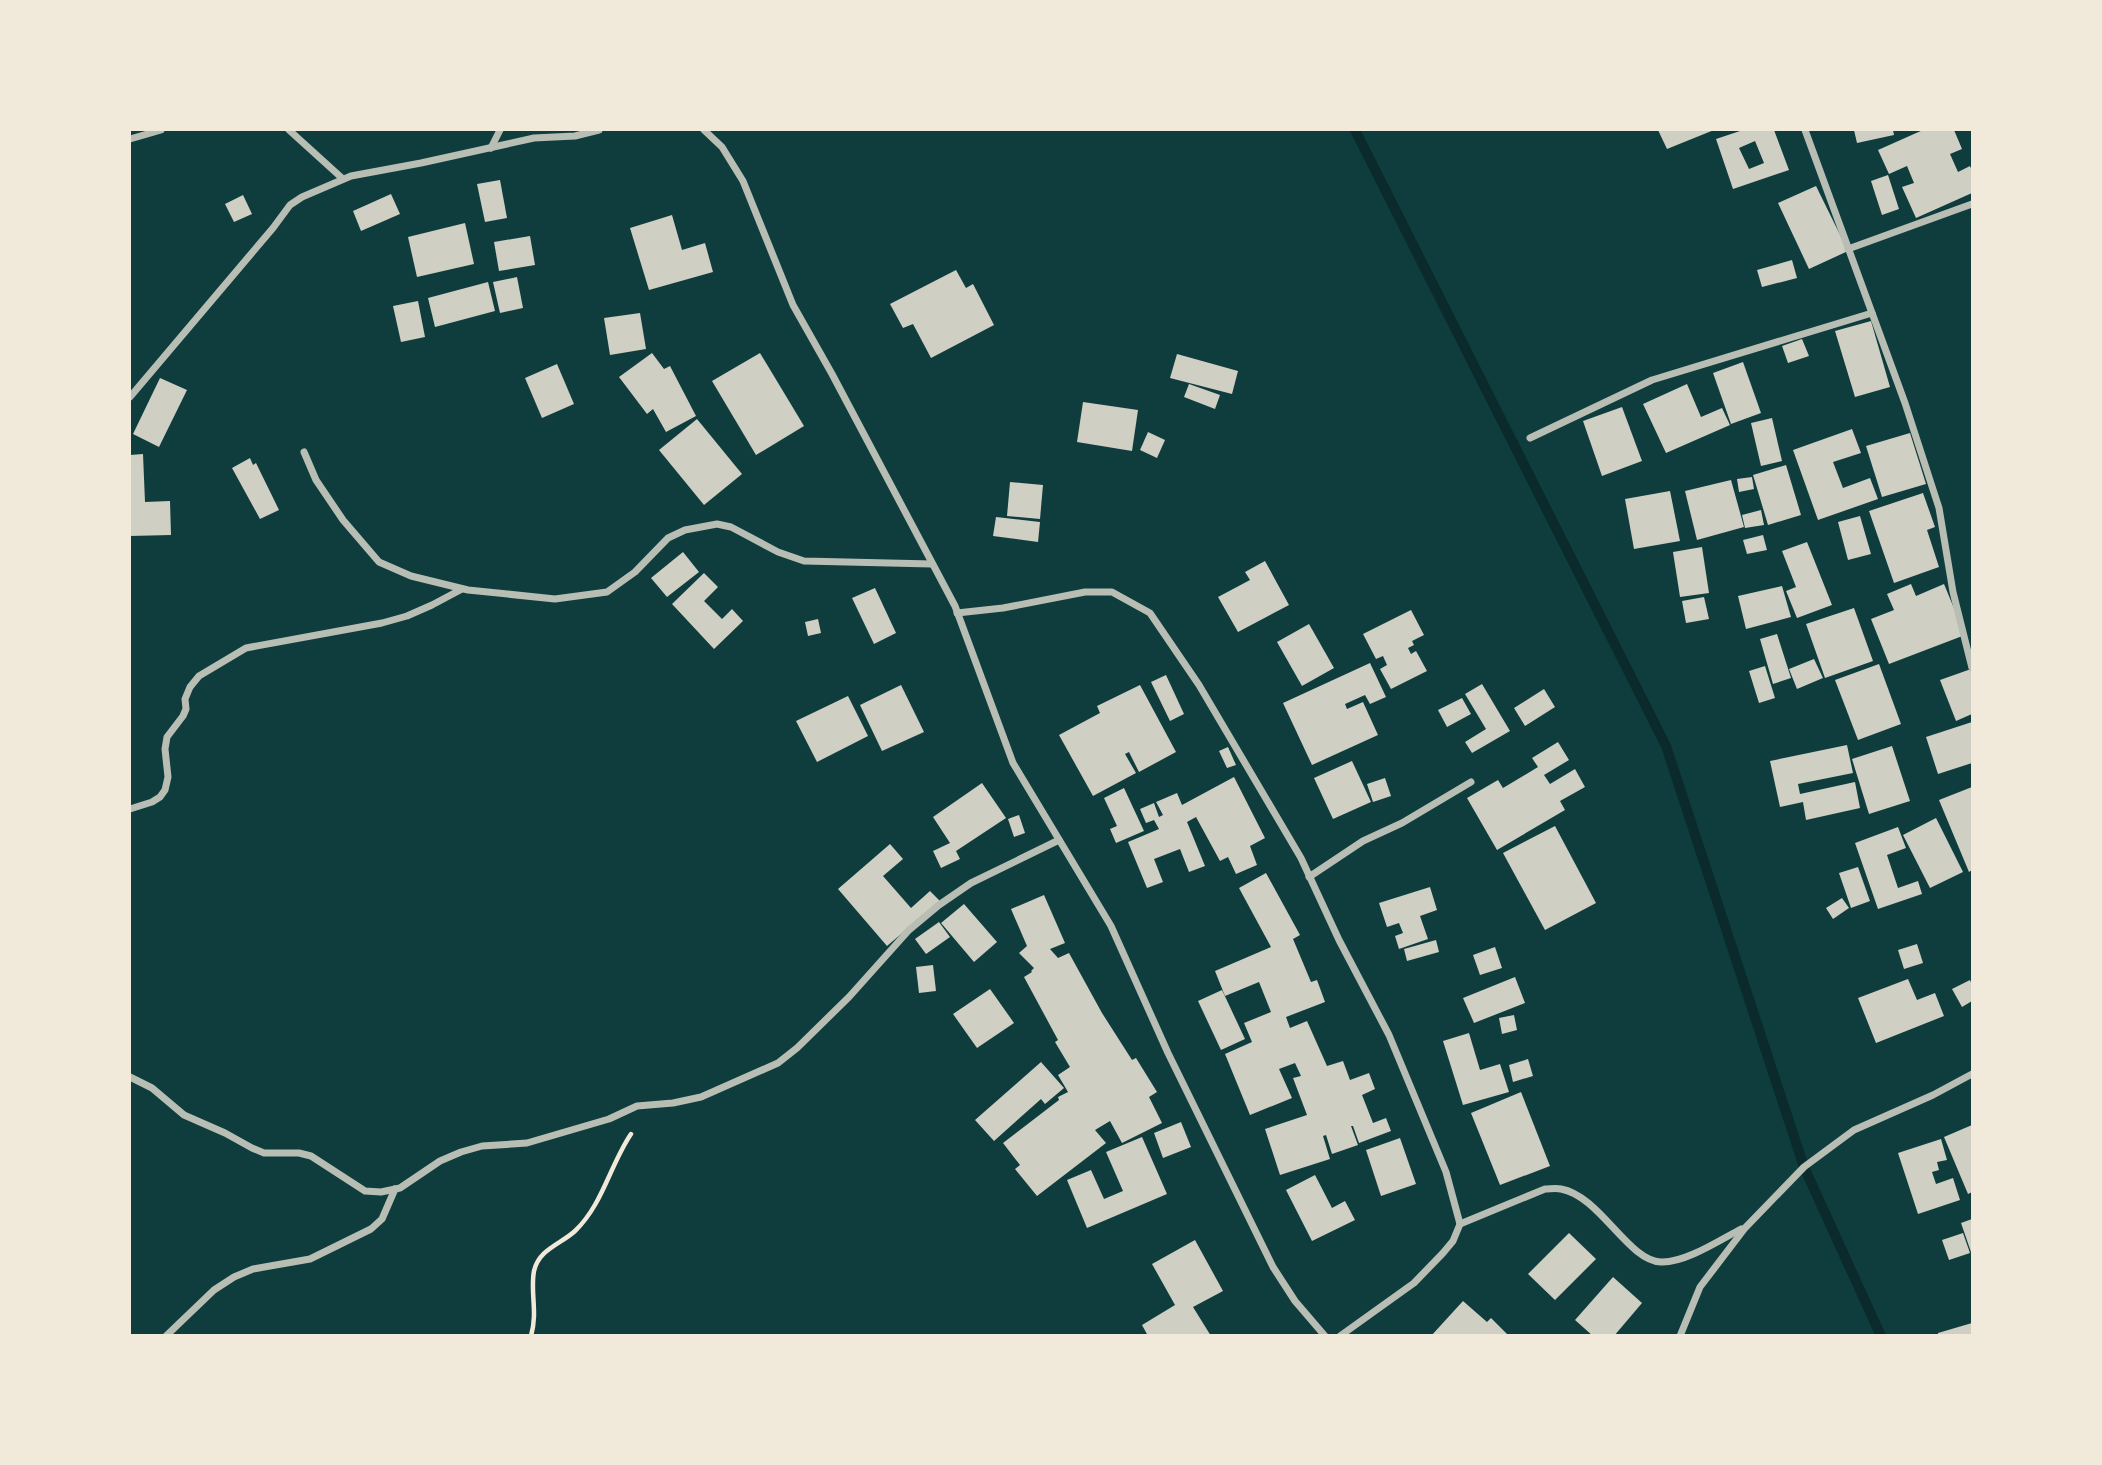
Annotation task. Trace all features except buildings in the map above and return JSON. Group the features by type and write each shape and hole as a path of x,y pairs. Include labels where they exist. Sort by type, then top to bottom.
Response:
{"street":[{"path":"130,139 161,130"},
{"path":"289,130 343,179"},
{"path":"300,138 305,130"},
{"path":"491,148 500,130"},
{"path":"130,397 290,205 303,197 351,176 534,138 575,136 599,130"},
{"path":"704,130 722,147"},
{"path":"713,130 743,181 793,305 957,613 1013,763 1111,926 1168,1053 1273,1267 1295,1301 1325,1335"},
{"path":"1805,130 1905,403 1938,508 1972,668"},
{"path":"1849,249 1972,204"},
{"path":"1530,438 1651,380 1872,313"},
{"path":"304,452 316,481 343,520 379,562 411,576 462,588 555,599 607,592 635,572 668,538 685,530 717,524 731,527 778,552 804,561 932,564"},
{"path":"130,808 152,802 165,790 168,777 165,748 167,737 184,716 190,687 199,676 246,648 382,623 432,605 462,588"},
{"path":"957,613 1003,608 1085,592 1112,592 1150,614 1199,685 1301,858 1339,940 1389,1035 1446,1172 1460,1224 1453,1241 1414,1283 1340,1335"},
{"path":"1309,877 1363,841 1402,823 1471,782"},
{"path":"130,1077 152,1088 184,1115 264,1153 299,1153 311,1156 365,1191 381,1192 400,1188 439,1160 461,1152 482,1146 527,1143 609,1119 638,1106 701,1097 778,1063 849,997 909,930 940,905 971,883 1059,840"},
{"path":"1679,1335 1700,1286 1745,1228 1804,1167 1854,1130 1933,1095 1972,1074"},
{"path":"1460,1224 1545,1189 1560,1188 1592,1206 1647,1259 1661,1262 1681,1258 1745,1228"},
{"path":"166,1335 233,1276 253,1269 310,1259 371,1229 382,1219 395,1189"}],"path":[{"path":"531,1335 535,1319 534,1269 545,1251 574,1232 594,1209 615,1158 652,1104"}],"waterway":[{"path":"1355,130 1666,746 1804,1167 1881,1336"}]}
